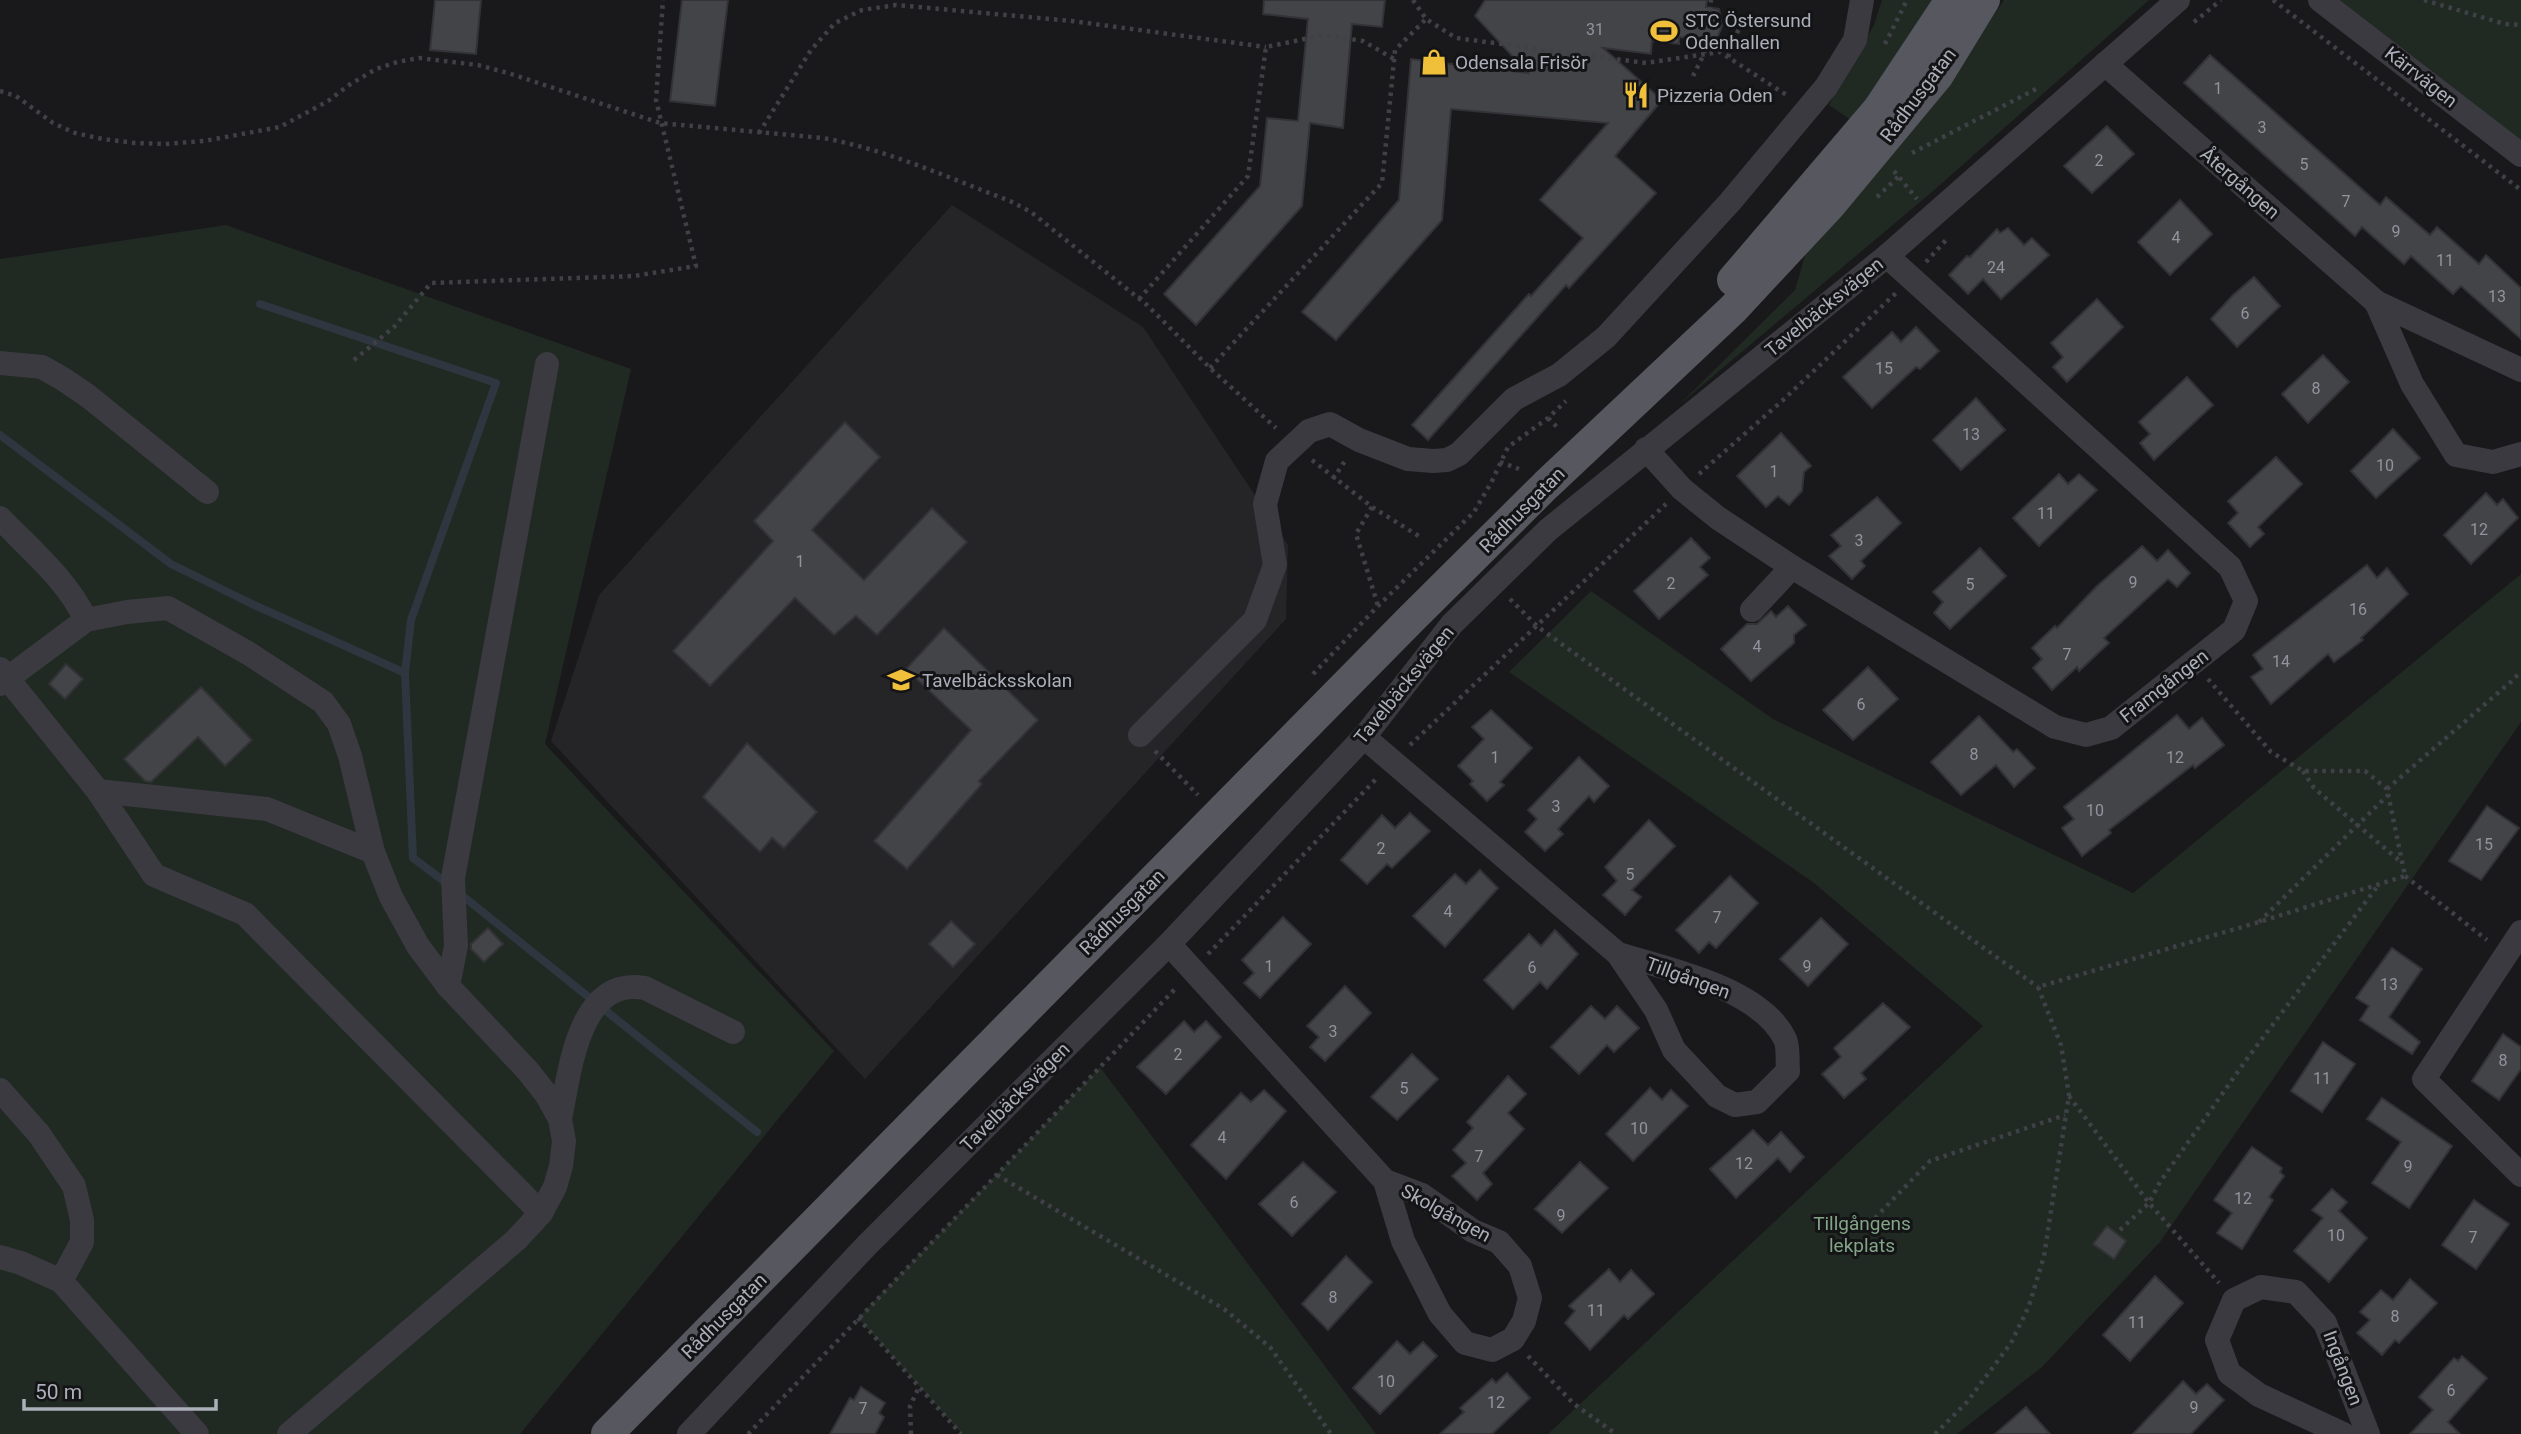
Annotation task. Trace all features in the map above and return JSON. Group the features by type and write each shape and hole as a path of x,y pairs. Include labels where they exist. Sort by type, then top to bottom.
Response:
{"main road":[{"name":"Rådhusgatan","path":"1641,395 1759,248 1878,110 1951,0"},
{"name":"Rådhusgatan","path":"607,1434 1412,618 1546,485 1733,309 1830,205 1938,75 1984,0"}],"street":[{"path":"1140,735 1255,620 1275,565 1265,504 1277,461 1309,431 1329,424 1359,440 1408,459 1447,460 1459,454 1514,399 1559,375 1606,337 1730,202 1826,87 1855,40 1861,0"},
{"name":"Tavelbäcksvägen","path":"689,1434 867,1245 1168,944 1364,737 1452,624 1548,530 1888,256 2178,0"},
{"name":"Kärrvägen","path":"2320,0 2521,155"},
{"name":"Återgången","path":"2105,64 2376,302 2521,370"},
{"name":"Framgången","path":"1646,449 1682,489 1718,518 1792,567 2055,727 2086,735 2111,728 2234,630 2246,601 2230,566 1888,256"},
{"name":"Återgången","path":"2376,302 2412,384 2456,455 2493,462 2521,454"},
{"path":"0,363 42,367 63,379 207,492"},
{"path":"448,986 456,946 453,878 547,364"},
{"path":"0,518 65,585 77,600 86,620"},
{"path":"1752,610 1792,567"},
{"path":"289,1434 516,1240 541,1213 555,1187 561,1166 564,1141 560,1119 546,1094 528,1071 448,986 418,946 391,897 373,852 350,756 339,723 323,702 248,653 168,608 86,620 2,677 98,790 154,875 245,914 541,1213"},
{"name":"Tillgången","path":"1364,737 1391,763 1618,954 1656,1010 1674,1050 1717,1096 1735,1105 1757,1102 1788,1071 1786,1040 1766,1015 1737,995 1697,977 1618,954"},
{"path":"98,790 267,809 373,852"},
{"path":"2521,932 2424,1079 2521,1175"},
{"name":"Skolgången","path":"1168,944 1194,969 1385,1181 1403,1241 1440,1314 1465,1343 1492,1350 1513,1339 1524,1321 1530,1298 1520,1266 1499,1242 1473,1231 1422,1195 1385,1181"},
{"path":"560,1119 576,1047 586,1023 601,998 615,989 630,986 645,988 733,1032"},
{"path":"0,1090 39,1134 74,1186 82,1220 82,1242 61,1281"},
{"path":"0,1257 21,1263 61,1281 197,1434"},
{"name":"Ingången","path":"2343,1434 2259,1395 2229,1373 2217,1340 2234,1300 2261,1287 2296,1292 2325,1323 2368,1434"}],"path":[{"path":"354,360 394,327 431,284 634,276 696,267 656,100 663,0"},
{"path":"1413,0 1426,19 1456,38 1646,63"},
{"path":"1693,76 1704,54 1711,0"},
{"path":"1883,48 1907,0"},
{"path":"2188,26 2221,0"},
{"path":"2273,0 2521,190"},
{"path":"2424,0 2505,24 2521,25"},
{"path":"759,133 811,50 835,23 862,9 896,5 1072,21 1266,47 1324,35 1363,41 1394,59"},
{"path":"1210,368 1382,183 1395,50 1426,19"},
{"path":"1728,57 1741,23"},
{"path":"1139,299 1248,176 1266,47"},
{"path":"0,91 16,96 53,123 75,133 135,143 204,141 280,127 328,101 376,69 419,58 478,65 660,122 848,142 872,149 1010,201 1031,212 1139,299 1210,368 1334,479 1371,507 1422,538"},
{"path":"1900,159 2040,87"},
{"path":"748,1434 1391,763 1682,489 1782,401 1912,278 1955,232"},
{"path":"1311,676 1474,512 1508,447 1568,400"},
{"path":"1548,418 1558,428"},
{"path":"1500,462 1518,469"},
{"path":"1371,507 1356,534 1378,606"},
{"path":"1509,599 1538,627 2038,987 2061,1045 2069,1095 2043,1256 2029,1306 2011,1343 1967,1402 1935,1434"},
{"path":"2194,663 2271,752 2303,771 2314,788 2402,863"},
{"path":"2259,922 2387,792 2521,671"},
{"path":"1140,735 1198,796 1208,786"},
{"path":"2303,771 2365,771 2387,792 2405,876 2505,954"},
{"path":"2038,987 2405,876"},
{"path":"2120,1230 2149,1203 2160,1182 2249,1056 2377,886"},
{"path":"2069,1095 2149,1203 2234,1300"},
{"path":"1875,1218 1930,1161 2066,1115"},
{"path":"997,1175 1224,1309 1270,1347 1331,1434"},
{"path":"858,1318 961,1434"},
{"path":"1513,1339 1574,1404 1616,1434"},
{"path":"911,1434 910,1406 919,1387"}],"shaded area":[{"name":"Tavelbäcksskolan","path":"952,205 1143,327 1288,545 1286,619 865,1079 551,741 599,595"}],"green space":[{"path":"1882,0 1936,0 1854,122 1829,105 1874,25"},
{"path":"2004,0 2149,0 1932,192 1680,404 1795,290 1806,252 1941,94"},
{"path":"2336,0 2521,0 2521,145"},
{"path":"226,225 631,369 545,744 834,1051 520,1434 0,1434 0,259"},
{"name":"Tillgångens lekplats","path":"2521,574 2521,722 2160,1242 2042,1367 1957,1434 1548,1434 1983,1026 1814,883 1509,672 1591,591 1773,719 2133,893"},
{"path":"1100,1067 1376,1434 962,1434 858,1318"}],"building":[{"path":"435,0 481,0 476,54 430,50"},
{"path":"682,0 728,0 715,106 670,101"},
{"path":"1264,0 1385,0 1382,27 1352,24 1343,128 1310,123 1302,206 1196,325 1164,294 1260,186 1267,118 1298,121 1308,19 1263,14"},
{"path":"1485,0 1707,0 1706,7 1719,9 1722,26 1716,41 1679,37 1679,44 1652,41 1651,54 1603,48 1662,100 1615,156 1656,193 1569,288 1566,285 1428,440 1412,425 1583,238 1540,200 1608,123 1451,109 1442,220 1336,340 1302,312 1399,200 1411,59 1528,73 1475,16"},
{"path":"2210,55 2380,205 2386,197 2430,235 2437,227 2479,264 2486,255 2521,288 2521,339 2461,286 2453,294 2411,256 2404,264 2362,227 2355,236 2184,83"},
{"path":"2107,126 2134,154 2092,193 2064,166"},
{"path":"2180,200 2212,234 2170,275 2138,242"},
{"path":"2008,228 2024,245 2032,238 2049,255 2001,299 1983,279 1968,294 1949,275 1997,229 2000,233"},
{"path":"2254,277 2280,306 2237,347 2211,319"},
{"path":"2097,299 2123,327 2067,382 2053,367 2063,357 2051,343"},
{"path":"1916,327 1939,351 1920,369 1916,367 1872,408 1843,377 1892,332 1901,342"},
{"path":"2323,355 2349,382 2308,423 2282,394"},
{"path":"2187,377 2213,405 2154,460 2140,443 2150,434 2139,422"},
{"path":"1976,398 2005,430 1961,470 1933,440"},
{"path":"845,422 880,457 812,530 864,580 932,508 967,542 877,635 856,616 834,635 795,598 710,686 673,651 773,541 754,521"},
{"path":"2393,429 2420,458 2376,498 2351,471"},
{"path":"1781,433 1811,466 1804,472 1802,491 1789,505 1778,496 1766,507 1737,476"},
{"path":"2276,457 2302,484 2258,527 2264,534 2250,547 2228,523 2238,513 2228,501"},
{"path":"2059,474 2068,484 2079,474 2097,490 2039,546 2013,518"},
{"path":"2486,493 2497,505 2503,499 2518,518 2471,564 2444,535"},
{"path":"1877,497 1901,523 1861,561 1865,566 1852,579 1829,556 1841,546 1831,535"},
{"path":"1691,538 1710,558 1700,567 1708,575 1659,619 1634,591"},
{"path":"2142,546 2157,561 2168,550 2190,573 2177,587 2168,579 2104,638 2109,643 2079,671 2077,667 2052,690 2033,668 2042,659 2032,648 2055,626 2057,628 2096,587"},
{"path":"1980,548 2006,576 1950,629 1934,613 1943,602 1933,592"},
{"path":"2367,565 2377,578 2387,568 2408,594 2361,638 2363,640 2334,662 2328,654 2271,704 2251,677 2263,669 2253,655"},
{"path":"1788,606 1806,625 1794,635 1794,643 1751,681 1721,649 1747,624 1757,624 1771,611 1776,617"},
{"path":"944,628 1038,720 979,781 982,784 907,869 874,841 971,730 906,669"},
{"path":"66,664 83,679 65,699 49,684"},
{"path":"1868,667 1898,699 1853,740 1823,710"},
{"path":"201,687 252,740 225,766 198,737 151,782 145,781 124,759"},
{"path":"1491,710 1532,748 1500,782 1504,785 1487,801 1470,784 1473,781 1458,766 1484,739 1472,727"},
{"path":"2177,715 2189,729 2202,718 2224,745 2195,768 2193,765 2109,830 2111,833 2082,856 2062,828 2074,819 2064,807"},
{"path":"1979,716 2013,752 2017,749 2035,768 2014,787 1996,765 1961,795 1931,762"},
{"path":"747,743 817,812 784,848 772,838 760,852 703,797"},
{"path":"1579,757 1609,786 1594,802 1589,796 1558,829 1563,834 1545,851 1525,832 1537,819 1528,810"},
{"path":"2487,806 2519,828 2481,880 2449,861"},
{"path":"1410,813 1430,831 1392,868 1387,864 1367,884 1341,860 1382,815 1395,828"},
{"path":"1649,820 1675,846 1632,890 1641,897 1625,915 1603,895 1617,881 1605,867"},
{"path":"1480,870 1498,888 1445,947 1413,916 1455,874 1466,884"},
{"path":"1730,876 1758,903 1716,948 1709,942 1699,953 1676,930"},
{"path":"1283,917 1311,944 1260,998 1244,983 1254,973 1242,960"},
{"path":"1821,918 1848,944 1808,986 1780,959"},
{"path":"951,921 975,944 953,967 929,944"},
{"path":"488,928 503,944 484,962 471,949 471,944"},
{"path":"1555,930 1578,954 1547,989 1540,982 1513,1009 1484,980 1529,934 1541,946"},
{"path":"2392,948 2422,969 2389,1017 2420,1042 2412,1054 2360,1020 2369,1006 2356,998"},
{"path":"1345,986 1371,1013 1325,1061 1310,1047 1319,1037 1307,1026"},
{"path":"1883,1003 1910,1027 1861,1073 1866,1079 1844,1098 1822,1074 1841,1057 1834,1048"},
{"path":"1591,1006 1605,1019 1617,1006 1639,1028 1614,1052 1607,1045 1579,1074 1551,1047"},
{"path":"1184,1021 1194,1032 1206,1021 1221,1037 1166,1094 1137,1067"},
{"path":"2503,1034 2521,1047 2521,1069 2499,1100 2472,1081"},
{"path":"2323,1042 2355,1064 2322,1112 2291,1091"},
{"path":"1412,1054 1438,1079 1397,1120 1371,1097"},
{"path":"1508,1076 1526,1094 1508,1113 1524,1129 1483,1173 1492,1184 1477,1200 1452,1176 1466,1163 1453,1150 1473,1128 1467,1122"},
{"path":"1650,1088 1662,1100 1671,1090 1688,1106 1633,1161 1606,1134"},
{"path":"1264,1090 1286,1111 1226,1179 1191,1145 1241,1093 1251,1102"},
{"path":"2382,1098 2452,1146 2409,1208 2372,1183 2401,1142 2367,1119"},
{"path":"1753,1130 1768,1145 1781,1132 1804,1157 1790,1172 1778,1158 1736,1198 1710,1169"},
{"path":"2252,1147 2282,1168 2280,1172 2284,1176 2269,1197 2273,1200 2242,1249 2217,1233 2232,1213 2214,1200"},
{"path":"1303,1162 1336,1192 1292,1236 1259,1204"},
{"path":"1580,1162 1608,1188 1562,1233 1535,1209"},
{"path":"2332,1189 2347,1202 2339,1211 2367,1238 2329,1282 2294,1251 2323,1218 2312,1210"},
{"path":"2474,1200 2509,1224 2476,1269 2442,1245"},
{"path":"2107,1226 2126,1241 2114,1259 2093,1244"},
{"path":"1346,1256 1372,1282 1328,1330 1302,1304"},
{"path":"1609,1269 1620,1282 1631,1270 1654,1294 1628,1319 1624,1315 1590,1350 1565,1323 1575,1311 1569,1306"},
{"path":"2155,1276 2183,1303 2130,1361 2103,1335"},
{"path":"2410,1279 2437,1303 2399,1343 2395,1340 2382,1355 2357,1333 2370,1320 2360,1312 2381,1290 2393,1300"},
{"path":"1397,1341 1410,1354 1423,1342 1437,1356 1380,1414 1353,1388"},
{"path":"2462,1356 2487,1378 2448,1422 2460,1434 2410,1434 2433,1410 2419,1397 2454,1358 2458,1361"},
{"path":"1507,1373 1530,1398 1492,1434 1440,1434 1464,1412 1460,1408 1492,1379 1496,1383"},
{"path":"2183,1381 2196,1394 2207,1384 2224,1400 2191,1434 2133,1434"},
{"path":"861,1387 885,1403 879,1413 884,1417 875,1434 830,1434 850,1398 854,1400"},
{"path":"2026,1407 2050,1434 1995,1434"}],"waterway":[{"path":"260,304 496,383 411,620 405,673 413,858 449,885"},
{"path":"0,435 171,564 405,673"},
{"path":"459,893 757,1132"}],"place":[{"name":"STC Östersund Odenhallen","path":"1664,31"},
{"name":"Odensala Frisör","path":"1434,62"},
{"name":"Pizzeria Oden","path":"1636,95"},
{"name":"Tavelbäcksskolan","path":"901,680"}]}
